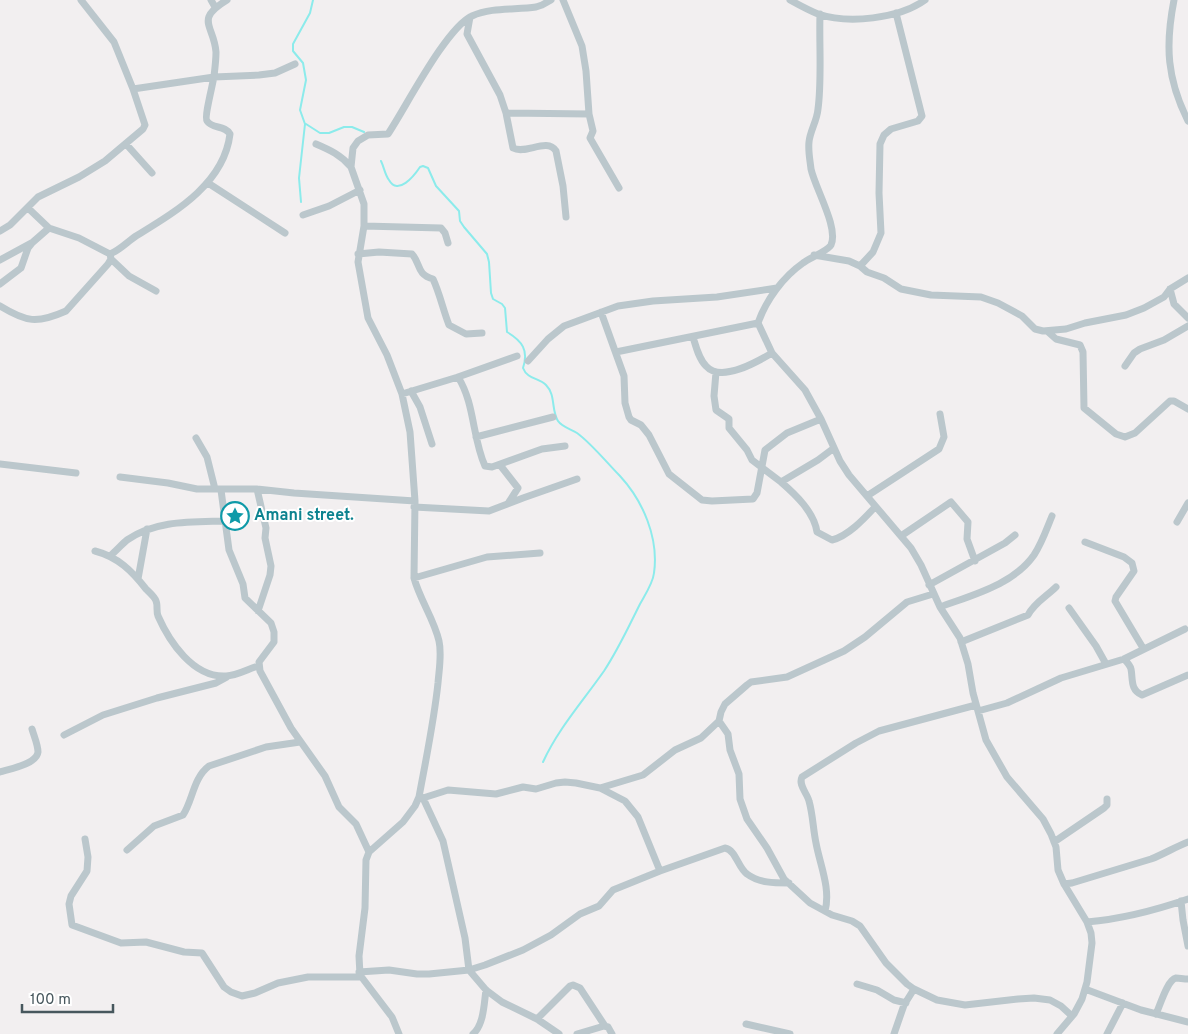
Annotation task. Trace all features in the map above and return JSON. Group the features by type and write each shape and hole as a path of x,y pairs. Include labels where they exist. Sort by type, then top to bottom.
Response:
{"street":[{"path":"0,232 10,225 38,197 105,161 143,129 145,125 134,89 114,42 81,0"},
{"path":"0,306 14,315 32,321 56,316 66,311 108,264 110,256 173,213 208,183 219,168 228,148 230,134 226,129 210,125 205,117 214,77 216,51 208,26 208,19 213,4 227,0"},
{"path":"399,1034 392,1017 360,975 359,956 365,908 366,860 370,852 403,822 421,797 436,699 440,644 434,625 417,590 414,578 414,504 410,432 402,394 387,355 368,318 360,282 358,254 364,226 364,204 351,166 353,148 358,141 368,134 388,134 405,109 417,85 444,46 456,30 470,17 490,12 536,7 551,0"},
{"path":"564,0 582,46 589,114 593,131 590,138 619,188"},
{"path":"790,0 820,14 856,19 896,14 913,8 925,0"},
{"path":"806,8 808,0"},
{"path":"1174,0 1169,46 1171,76 1178,101 1188,121"},
{"path":"820,14 820,92 818,111 809,141 809,153 812,171 830,220 834,238 829,248 814,255 791,272 777,288 758,324 772,353 805,390 844,468 911,548 922,565 933,594 961,642 986,740 1007,777 1044,819 1054,842 1058,870 1064,884 1087,922 1092,943 1091,961 1082,998 1072,1016 1056,1034"},
{"path":"860,266 873,252 881,234 879,193 880,144 884,135 891,129 918,121 922,116 896,14"},
{"path":"470,17 466,28 467,34 494,82 506,113 512,148 527,150 548,145 554,147 556,151 563,186 566,217"},
{"path":"134,89 214,77 259,75 275,72 295,64"},
{"path":"506,113 589,114"},
{"path":"126,144 152,172"},
{"path":"316,144 334,151 351,166"},
{"path":"208,183 285,233"},
{"path":"303,215 344,199 360,190"},
{"path":"28,208 50,228 79,238 110,256 129,276 156,291"},
{"path":"364,226 441,228 448,243"},
{"path":"0,284 21,268 28,248 50,228"},
{"path":"0,260 27,244 34,242"},
{"path":"358,254 379,252 412,254 420,271 426,277 433,279 449,325 466,334 482,333"},
{"path":"814,255 838,258 860,266 867,272 884,278 900,289 931,295 981,297 998,303 1022,316 1035,329 1047,331 1066,329 1085,323 1126,315 1164,297 1170,289 1188,278"},
{"path":"528,361 548,339 564,326 601,312 635,303 717,297 777,288"},
{"path":"1170,289 1174,304 1188,318"},
{"path":"601,312 624,376 625,403 629,417 641,425 657,448 669,474 702,500 753,499 757,494 765,450 774,441 787,433 821,419"},
{"path":"616,352 758,324"},
{"path":"1125,366 1134,353 1140,349 1164,340 1188,326"},
{"path":"1047,331 1056,339 1080,345 1082,352 1084,408 1116,434 1125,437 1134,433 1170,401 1188,409"},
{"path":"693,337 706,367 720,373 737,370 772,353"},
{"path":"402,394 517,356"},
{"path":"716,372 714,396 716,410 729,420 729,428 747,450 752,460 781,482 802,502 816,523 817,532 832,540 839,538 875,507"},
{"path":"458,377 466,390 476,437 485,466 492,468 542,449 565,446"},
{"path":"412,391 420,407 432,444"},
{"path":"866,496 939,449 944,437 940,414"},
{"path":"476,437 553,417"},
{"path":"196,438 207,457 218,490 229,550 243,584 245,598 272,623 276,638 258,666 264,681 300,742 325,776 339,807 356,824 370,852"},
{"path":"781,482 834,448"},
{"path":"0,464 76,473"},
{"path":"500,465 518,488 508,504"},
{"path":"120,477 197,489 257,489 482,512 577,479"},
{"path":"257,489 266,528 265,538 271,566 270,575 258,611"},
{"path":"901,536 951,502 954,503 968,522 967,539 975,561"},
{"path":"1177,522 1188,502"},
{"path":"940,607 1008,580 1020,571 1034,555 1052,516"},
{"path":"110,556 126,541 148,529 165,524 225,521"},
{"path":"138,579 148,529"},
{"path":"929,585 975,561 1015,535"},
{"path":"1085,542 1124,557 1132,563 1134,571 1116,597 1115,602 1143,648"},
{"path":"95,551 110,556 128,567 156,601 157,613 167,634 195,667 212,675 227,677"},
{"path":"414,578 487,557 540,553"},
{"path":"961,642 1028,615 1032,608 1056,586"},
{"path":"600,788 643,775 675,750 701,738 719,721 725,704 752,682 788,676 844,651 865,637 907,602 933,594"},
{"path":"1069,608 1096,646 1106,664"},
{"path":"825,911 827,895 815,841 814,819 808,797 801,785 800,780 802,777 879,731 977,708 1007,703 1061,678 1124,659 1185,629"},
{"path":"1124,659 1131,667 1134,689 1138,694 1188,675"},
{"path":"64,735 102,715 157,698 216,683 258,666"},
{"path":"719,721 728,734 730,750 739,774 740,799 747,819 767,848 779,871 788,883 810,903 860,926 886,963 914,989 937,1000 965,1005 1018,998 1034,998 1050,1000 1061,1006 1072,1016"},
{"path":"0,772 30,762 37,756 38,751 32,729"},
{"path":"127,850 154,826 183,815 198,778 202,771 209,766 266,747 300,742"},
{"path":"421,797 448,790 496,794 523,787 536,789 565,782 600,788 625,801 638,817 660,870"},
{"path":"421,797 443,840 465,938 469,970 486,990 502,1002 537,1019 559,1034"},
{"path":"1054,842 1104,808 1107,805 1107,799"},
{"path":"85,839 88,857 87,871 71,896 69,904 72,925 121,943 146,942 184,952 202,953 224,987 242,996 255,993 278,983 308,977 360,975 389,970 417,974 469,970 524,950 551,935 580,914 599,906 613,890 660,870 722,849 728,848 747,874 762,881 788,883"},
{"path":"1064,884 1158,857 1188,842"},
{"path":"1087,922 1105,921 1185,900 1183,920 1188,946"},
{"path":"1156,1014 1171,981 1176,978 1188,979"},
{"path":"858,984 877,990 894,1000 906,1003"},
{"path":"537,1019 573,985 580,988 612,1034"},
{"path":"894,1034 898,1020 914,989"},
{"path":"1085,989 1156,1014 1188,1022"},
{"path":"473,1034 478,1030 480,1024 486,990"},
{"path":"1107,1034 1123,1003"},
{"path":"746,1024 790,1034"},
{"path":"577,1034 605,1026"}],"waterway":[{"path":"301,202 299,178 305,124 300,110 306,80 303,63 293,51 293,44 310,13 313,0"},
{"path":"306,124 320,133 329,133 344,127 352,127 364,132"},
{"path":"381,161 388,178 397,186 406,183 420,167 428,168 436,186 459,211 460,221 464,227 487,254 491,293 493,299 505,308 507,332 517,339 525,351 523,368 525,372 546,385 549,389 558,421 588,442 628,486 642,508 652,534 655,560 650,585 609,663 563,727 543,762"}],"place":[{"name":"Amani street.","path":"235,516"}]}
